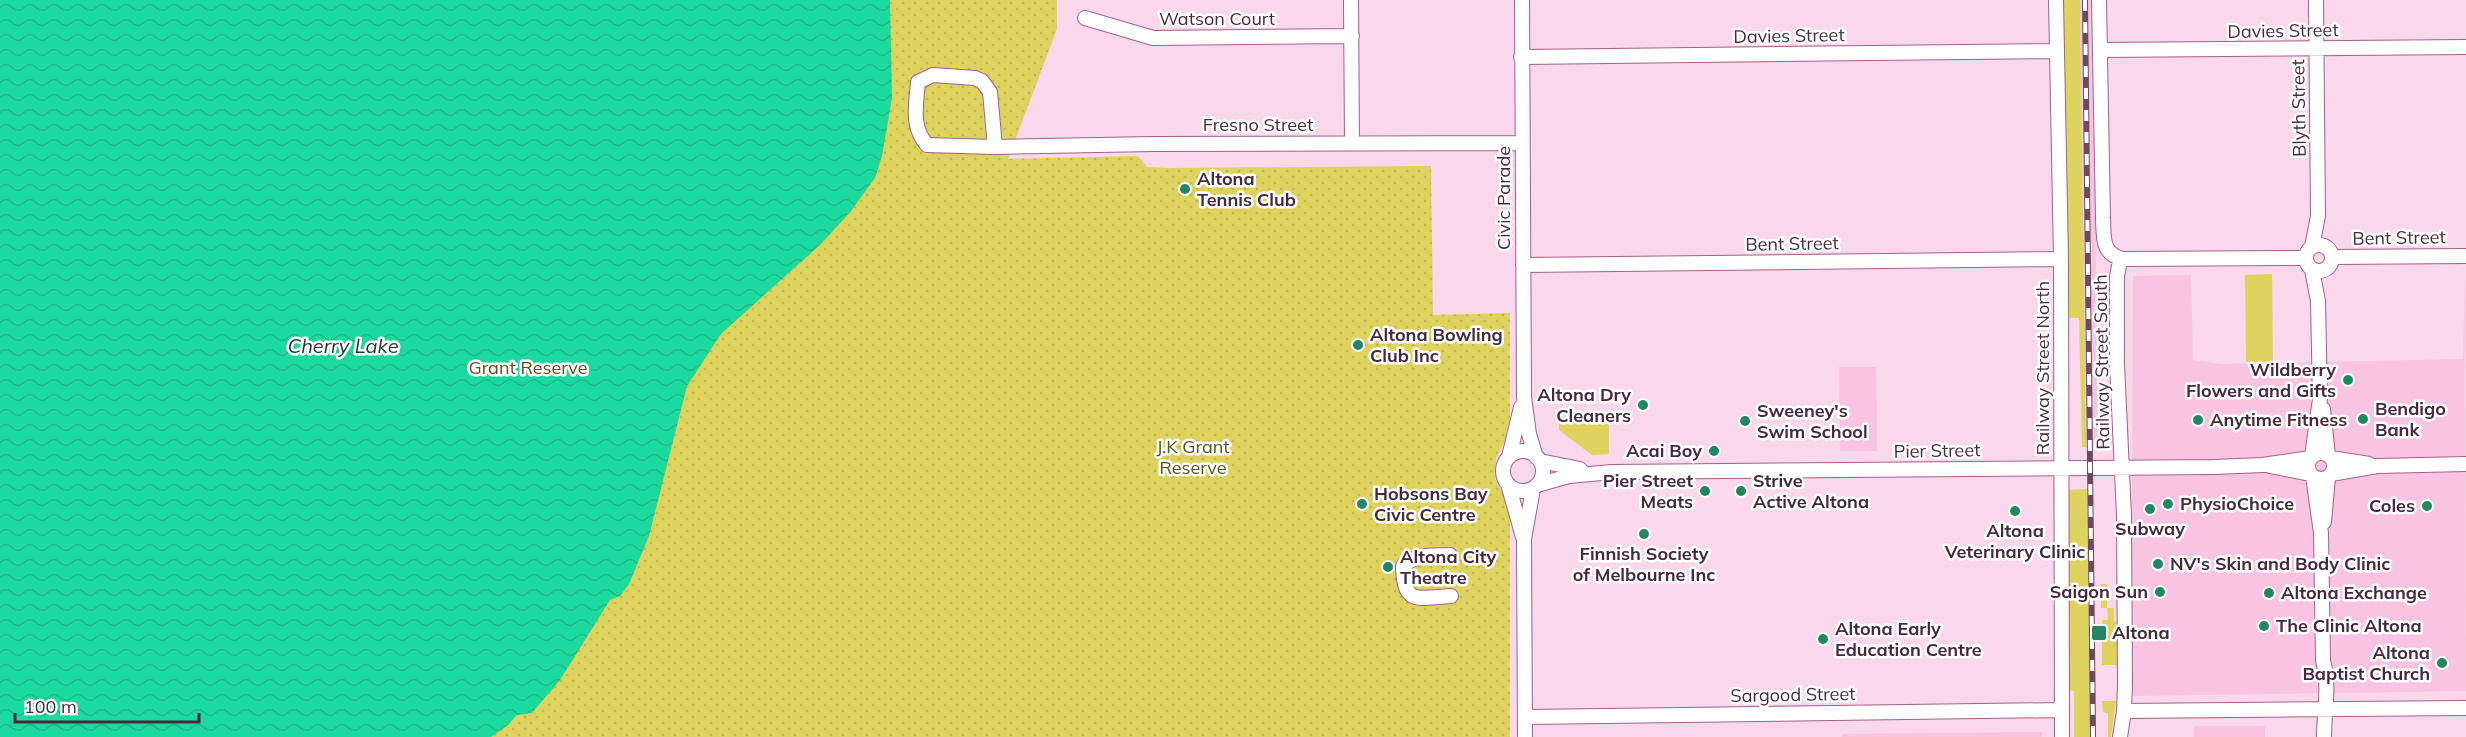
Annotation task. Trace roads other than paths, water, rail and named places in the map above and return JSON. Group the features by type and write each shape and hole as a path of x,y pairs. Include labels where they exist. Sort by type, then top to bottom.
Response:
{"street":[{"path":"1351,0 1352,143"},
{"name":"Civic Parade","path":"1522,0 1524,397 1529,434 1538,459"},
{"name":"Railway Street North","path":"2056,0 2061,259 2062,737"},
{"name":"Railway Street South","path":"2099,0 2104,247 2111,256 2123,259 2120,261 2117,276 2117,364 2124,525 2124,711 2120,737"},
{"name":"Blyth Street","path":"2312,457 2320,399 2318,301 2319,258 2323,230 2318,216 2316,0"},
{"name":"Watson Court","path":"1085,18 1153,38 1352,36"},
{"name":"Davies Street","path":"2100,50 2466,47"},
{"name":"Davies Street","path":"1521,57 2057,51"},
{"name":"Fresno Street","path":"995,147 990,92 982,81 975,78 933,75 918,82 915,117 918,135 927,145 995,147 1522,143"},
{"name":"Bent Street","path":"2123,259 2466,256"},
{"name":"Bent Street","path":"1523,265 2061,259"},
{"name":"Civic Parade","path":"1509,458 1524,397"},
{"name":"Blyth Street","path":"2320,399 2330,456"},
{"path":"1524,539 1503,468 1509,458 1520,452 1532,454 1538,459 1543,471 1535,487 1524,539 1525,737"},
{"path":"2324,737 2324,710 2318,675 2323,661 2321,533 2312,475 2308,464 2312,457 2320,453 2377,466"},
{"path":"2321,533 2329,476 2334,464 2330,456"},
{"name":"Pier Street","path":"1535,487 1569,476 1612,472 2262,465 2312,457"},
{"name":"Pier Street","path":"1538,459 1568,468 1612,472"},
{"path":"2312,475 2320,479 2377,466 2466,462"},
{"name":"Pier Street","path":"2262,465 2312,475"},
{"path":"1508,484 1522,491 1535,487"},
{"path":"1450,555 1418,556 1403,566 1404,586 1410,594 1421,598 1451,596"},
{"path":"2124,711 2466,708"},
{"name":"Sargood Street","path":"1525,717 2062,710"}],"water":[{"name":"Cherry Lake","path":"0,0 890,0 892,98 882,156 875,178 851,211 821,244 721,334 687,386 649,536 629,584 620,596 610,600 560,680 532,713 517,715 508,725 491,737 0,737"}],"railway":[{"path":"2085,0 2093,737"}],"place":[{"name":"Altona Tennis Club","path":"1185,189"},
{"name":"Altona Bowling Club Inc","path":"1358,345"},
{"name":"Wildberry Flowers and Gifts","path":"2348,380"},
{"name":"Altona Dry Cleaners","path":"1643,405"},
{"name":"Bendigo Bank","path":"2363,419"},
{"name":"Anytime Fitness","path":"2198,420"},
{"name":"Sweeney's Swim School","path":"1745,421"},
{"name":"Acai Boy","path":"1714,451"},
{"name":"Pier Street Meats","path":"1705,491"},
{"name":"Strive Active Altona","path":"1741,491"},
{"name":"Hobsons Bay Civic Centre","path":"1362,504"},
{"name":"PhysioChoice","path":"2168,504"},
{"name":"Coles","path":"2427,506"},
{"name":"Subway","path":"2150,509"},
{"name":"Altona Veterinary Clinic","path":"2015,511"},
{"name":"Finnish Society of Melbourne Inc","path":"1644,534"},
{"name":"NV's Skin and Body Clinic","path":"2158,564"},
{"name":"Altona City Theatre","path":"1388,567"},
{"name":"Saigon Sun","path":"2160,592"},
{"name":"Altona Exchange","path":"2269,593"},
{"name":"The Clinic Altona","path":"2264,626"},
{"name":"Altona","path":"2099,633"},
{"name":"Altona Early Education Centre","path":"1823,639"},
{"name":"Altona Baptist Church","path":"2442,663"}],"park label":[{"name":"Grant Reserve","path":"528,368"},
{"name":"J.K Grant Reserve","path":"1193,457"}]}
